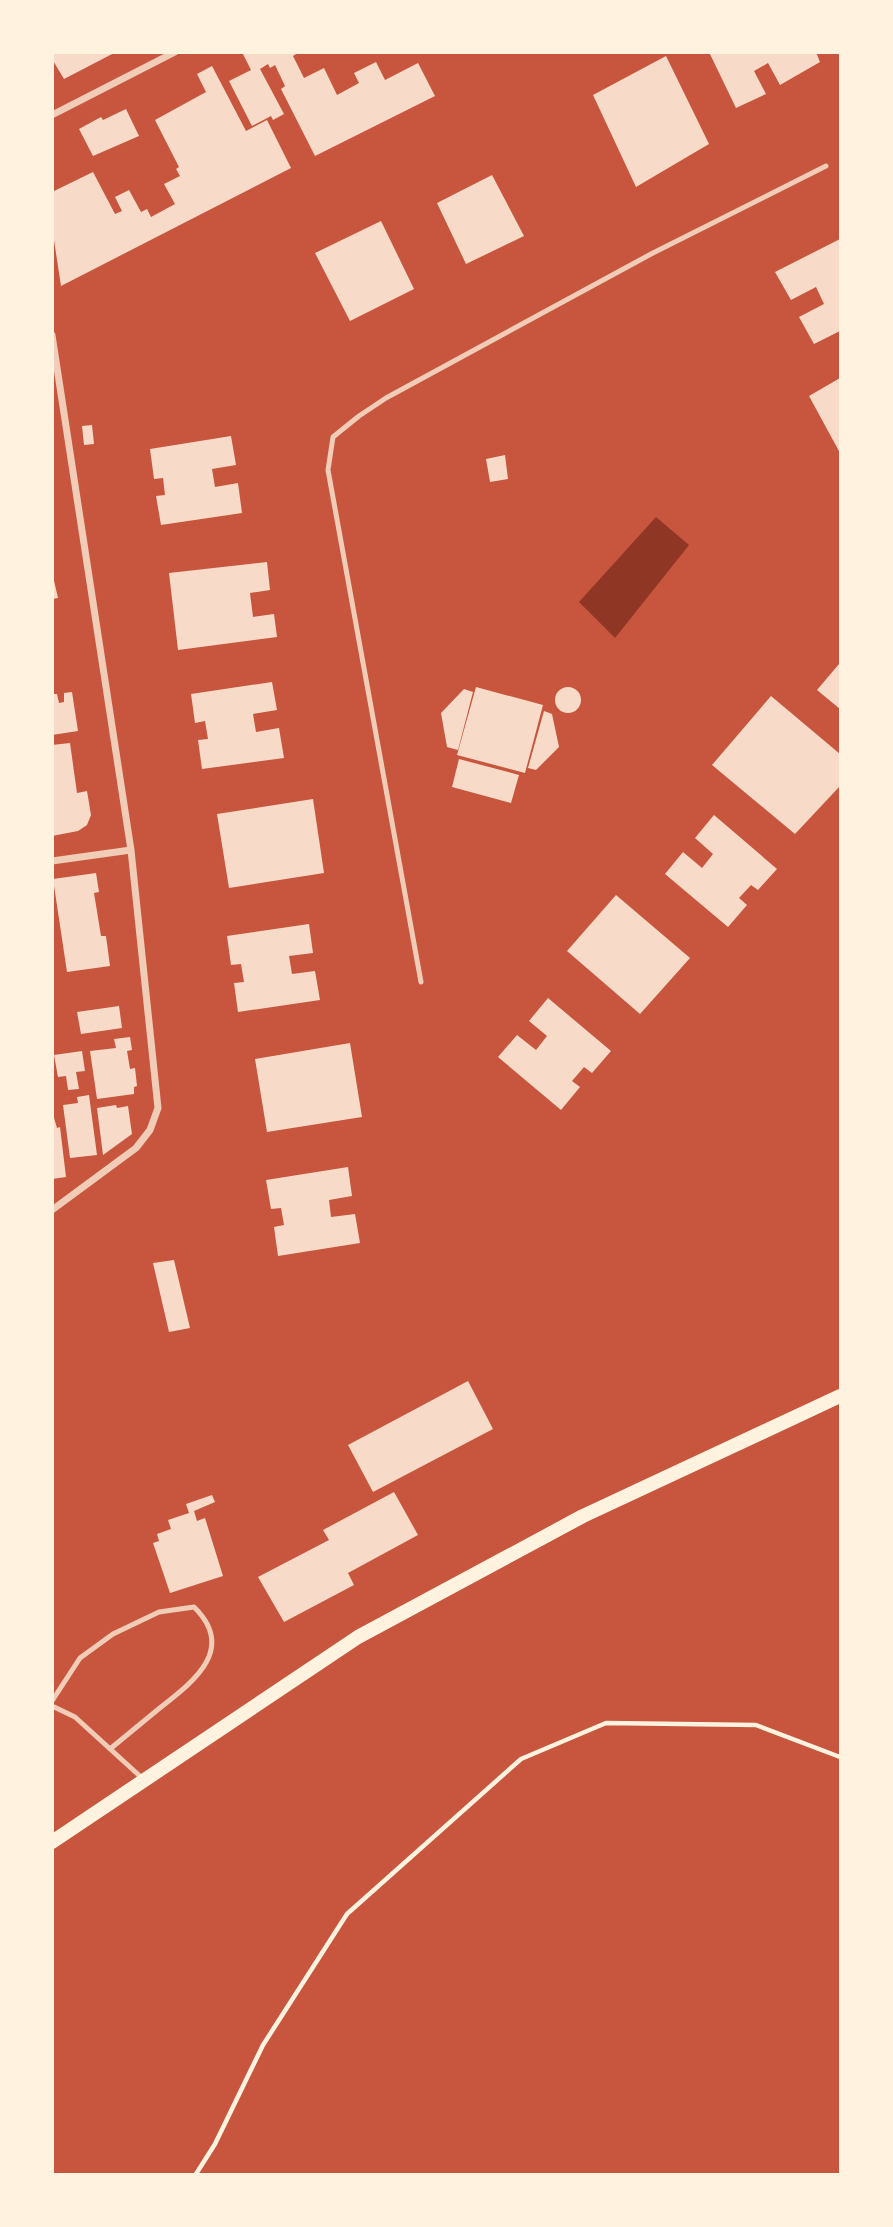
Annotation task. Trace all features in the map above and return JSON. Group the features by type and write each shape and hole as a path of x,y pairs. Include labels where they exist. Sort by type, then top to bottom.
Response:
{"main road":[{"path":"52,1842 358,1637 583,1516 841,1396"}],"street":[{"path":"52,115 175,52"},
{"path":"52,335 131,850 158,1108 150,1130 136,1149 52,1210"},
{"path":"52,861 131,850"}],"lane":[{"path":"421,982 328,470 333,437 359,416 398,391 651,254 825,166"},
{"path":"110,1749 201,1674 210,1656 211,1637 203,1616 194,1607 159,1612 113,1634 79,1658 52,1703 75,1717 110,1749 143,1779"}],"path":[{"path":"196,2175 215,2144 263,2045 347,1914 521,1759 606,1723 756,1725 841,1757"}],"shaded area":[{"path":"656,517 689,545 615,638 579,602"}],"building":[{"path":"52,52 116,52 64,79 52,59"},
{"path":"242,52 299,52 293,56 304,78 324,68 337,95 359,83 354,73 376,62 385,80 418,63 435,96 315,156 281,89 285,86 275,65 270,68 268,64 260,69 284,114 273,120 271,116 252,126 229,81 251,70"},
{"path":"709,52 816,52 820,62 780,85 768,63 754,71 766,94 736,108"},
{"path":"666,56 709,144 636,187 593,95"},
{"path":"212,66 246,131 267,120 291,168 61,286 52,227 52,192 93,172 115,214 122,211 115,197 129,190 141,212 147,209 151,217 175,204 164,184 180,176 176,169 179,167 155,120 206,92 197,74"},
{"path":"126,109 139,136 93,156 79,129 101,117 103,120"},
{"path":"492,175 524,236 466,264 437,203"},
{"path":"381,221 414,289 350,321 315,253"},
{"path":"840,239 840,331 814,344 799,317 824,304 816,287 791,300 775,272"},
{"path":"840,378 840,453 809,396"},
{"path":"92,425 94,444 84,445 82,426"},
{"path":"231,436 236,465 212,469 215,487 238,483 242,513 161,525 156,496 165,495 163,478 154,479 150,449"},
{"path":"505,455 508,479 490,482 486,459"},
{"path":"267,562 270,590 250,593 253,617 274,614 277,637 178,650 169,573"},
{"path":"52,572 58,598 52,599"},
{"path":"839,664 840,666 840,709 817,690"},
{"path":"272,682 277,710 253,714 256,732 279,728 284,758 202,769 198,740 208,739 205,721 195,723 191,694"},
{"path":"476,687 543,705 525,773 457,755"},
{"path":"568,687 578,690 581,700 578,710 568,713 558,710 555,700 558,690"},
{"path":"464,689 473,692 458,750 447,747 441,713"},
{"path":"72,692 78,731 52,735 52,694 57,694 59,703 64,702 64,693"},
{"path":"771,696 840,754 840,786 795,834 712,765"},
{"path":"544,711 552,714 559,747 536,770 528,768"},
{"path":"70,743 77,793 87,791 91,815 87,825 78,831 52,836 52,745"},
{"path":"459,759 519,775 511,803 452,787"},
{"path":"313,799 324,873 229,888 217,814"},
{"path":"714,815 777,869 758,890 751,885 739,898 747,905 728,927 665,874 683,852 702,868 713,854 695,838"},
{"path":"96,873 99,892 94,893 101,936 106,936 110,966 67,972 53,879"},
{"path":"616,895 690,958 640,1014 567,951"},
{"path":"309,924 313,953 289,956 292,974 315,971 320,1000 238,1012 234,983 244,982 241,964 231,965 227,936"},
{"path":"548,998 611,1051 592,1073 584,1067 572,1081 580,1087 561,1110 498,1057 517,1035 536,1050 547,1036 529,1021"},
{"path":"119,1006 122,1028 81,1034 77,1012"},
{"path":"130,1037 132,1050 127,1051 130,1069 135,1068 137,1086 134,1087 134,1094 97,1099 90,1051 116,1048 114,1039"},
{"path":"350,1043 362,1117 267,1132 255,1059"},
{"path":"82,1051 85,1071 76,1072 79,1089 68,1090 66,1076 58,1077 54,1055"},
{"path":"89,1095 97,1155 70,1158 63,1105 78,1103 77,1097"},
{"path":"116,1105 117,1108 128,1106 132,1134 103,1155 97,1108"},
{"path":"52,1111 57,1128 60,1127 66,1177 52,1179"},
{"path":"348,1167 352,1196 329,1200 331,1217 355,1214 360,1243 278,1256 274,1227 284,1225 281,1208 271,1209 266,1180"},
{"path":"174,1260 190,1328 169,1332 153,1263"},
{"path":"468,1381 493,1429 373,1492 348,1445"},
{"path":"394,1492 418,1535 348,1573 354,1585 284,1622 258,1577 329,1540 323,1530"},
{"path":"212,1495 215,1502 194,1511 197,1521 205,1518 223,1576 170,1593 153,1543 159,1541 157,1534 171,1529 168,1520 189,1513 186,1504"}]}
